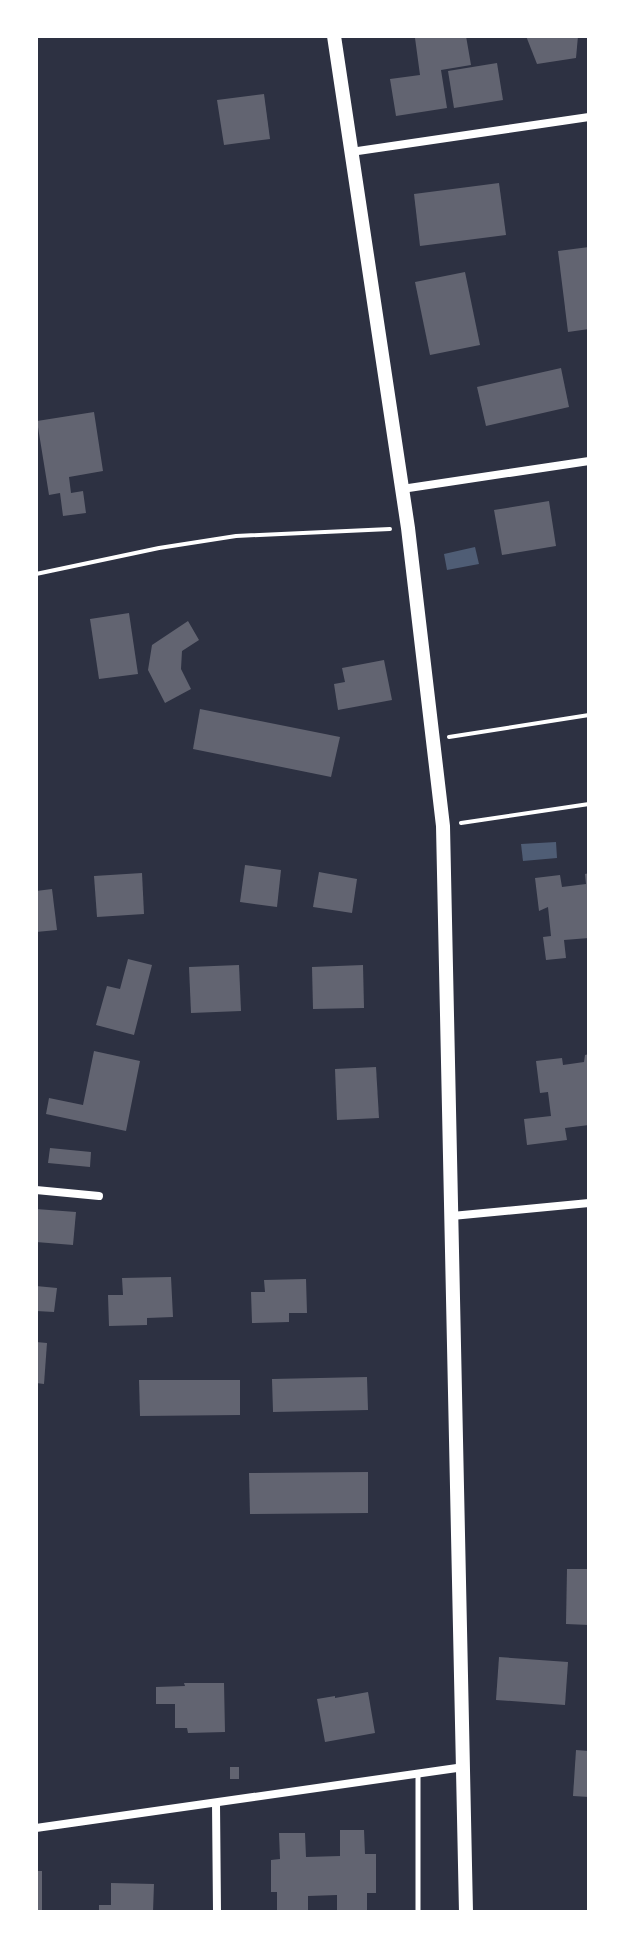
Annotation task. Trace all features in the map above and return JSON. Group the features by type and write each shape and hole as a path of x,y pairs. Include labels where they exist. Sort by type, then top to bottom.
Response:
{"main road":[{"path":"334,36 408,528 443,826 466,1912"}],"street":[{"path":"351,152 589,117"},
{"path":"402,489 589,461"},
{"path":"36,1190 99,1196"},
{"path":"452,1216 589,1203"},
{"path":"36,1828 464,1767"},
{"path":"216,1803 217,1912"}],"lane":[{"path":"418,1774 418,1912"}],"path":[{"path":"36,574 159,548 236,536 408,528"},
{"path":"434,739 589,715"},
{"path":"443,826 589,804"}],"water":[{"path":"475,547 479,564 447,570 444,554"},
{"path":"556,842 557,858 523,861 521,844"}],"building":[{"path":"466,36 471,65 441,70 447,108 396,116 390,79 420,75 415,38"},
{"path":"526,36 578,36 576,58 537,64"},
{"path":"497,63 503,100 454,108 448,71"},
{"path":"264,94 270,139 224,145 217,100"},
{"path":"499,183 506,235 420,246 414,194"},
{"path":"589,247 589,329 568,332 558,251"},
{"path":"465,272 480,345 430,355 415,282"},
{"path":"561,368 569,407 486,426 477,387"},
{"path":"94,412 103,471 69,477 71,493 83,491 86,513 63,516 60,493 49,495 37,421"},
{"path":"549,501 556,546 502,555 494,510"},
{"path":"129,613 138,674 99,679 90,619"},
{"path":"188,621 199,640 182,651 181,669 191,689 165,703 148,670 152,645"},
{"path":"384,660 392,700 338,710 334,684 345,682 342,668"},
{"path":"200,709 340,737 331,777 193,749"},
{"path":"245,865 281,870 277,907 240,902"},
{"path":"319,872 357,879 352,913 313,907"},
{"path":"142,873 144,914 97,917 94,876"},
{"path":"589,873 589,938 564,940 566,958 546,960 543,937 551,936 548,907 539,911 535,878 560,875 562,887 586,884 585,874"},
{"path":"52,889 57,930 36,932 36,891"},
{"path":"128,959 152,965 134,1035 96,1025 107,986 120,989"},
{"path":"239,965 241,1011 191,1013 189,967"},
{"path":"363,965 364,1008 313,1009 312,967"},
{"path":"94,1051 140,1061 126,1131 46,1114 49,1098 83,1105"},
{"path":"589,1054 589,1125 565,1128 567,1140 527,1145 524,1119 551,1116 548,1092 540,1093 536,1061 562,1058 563,1065 584,1062 585,1055"},
{"path":"376,1067 379,1118 337,1120 335,1069"},
{"path":"50,1148 91,1152 90,1167 48,1163"},
{"path":"36,1209 76,1212 73,1245 36,1242"},
{"path":"171,1277 173,1317 147,1318 147,1325 109,1326 108,1295 123,1295 122,1278"},
{"path":"306,1279 307,1313 289,1313 289,1322 252,1323 251,1292 265,1292 264,1280"},
{"path":"36,1286 57,1288 54,1312 36,1311"},
{"path":"36,1342 47,1343 44,1384 36,1383"},
{"path":"367,1377 368,1410 273,1412 272,1379"},
{"path":"139,1380 240,1380 240,1415 140,1416"},
{"path":"368,1472 368,1513 250,1514 249,1473"},
{"path":"567,1569 589,1569 589,1625 566,1624"},
{"path":"499,1657 568,1662 565,1705 496,1700"},
{"path":"184,1683 224,1683 225,1732 188,1733 187,1728 175,1728 175,1704 156,1704 156,1687 185,1686"},
{"path":"368,1692 375,1733 325,1742 317,1699"},
{"path":"576,1750 589,1751 589,1797 573,1796"},
{"path":"230,1767 239,1767 239,1779 230,1779"},
{"path":"340,1830 364,1830 365,1854 376,1854 376,1893 367,1893 367,1910 337,1911 337,1895 308,1896 308,1912 277,1912 277,1892 271,1892 271,1860 280,1859 279,1833 305,1833 306,1857 340,1856"},
{"path":"36,1871 42,1871 42,1912 36,1912"},
{"path":"111,1883 154,1884 153,1912 99,1912 99,1905 111,1905"}]}
